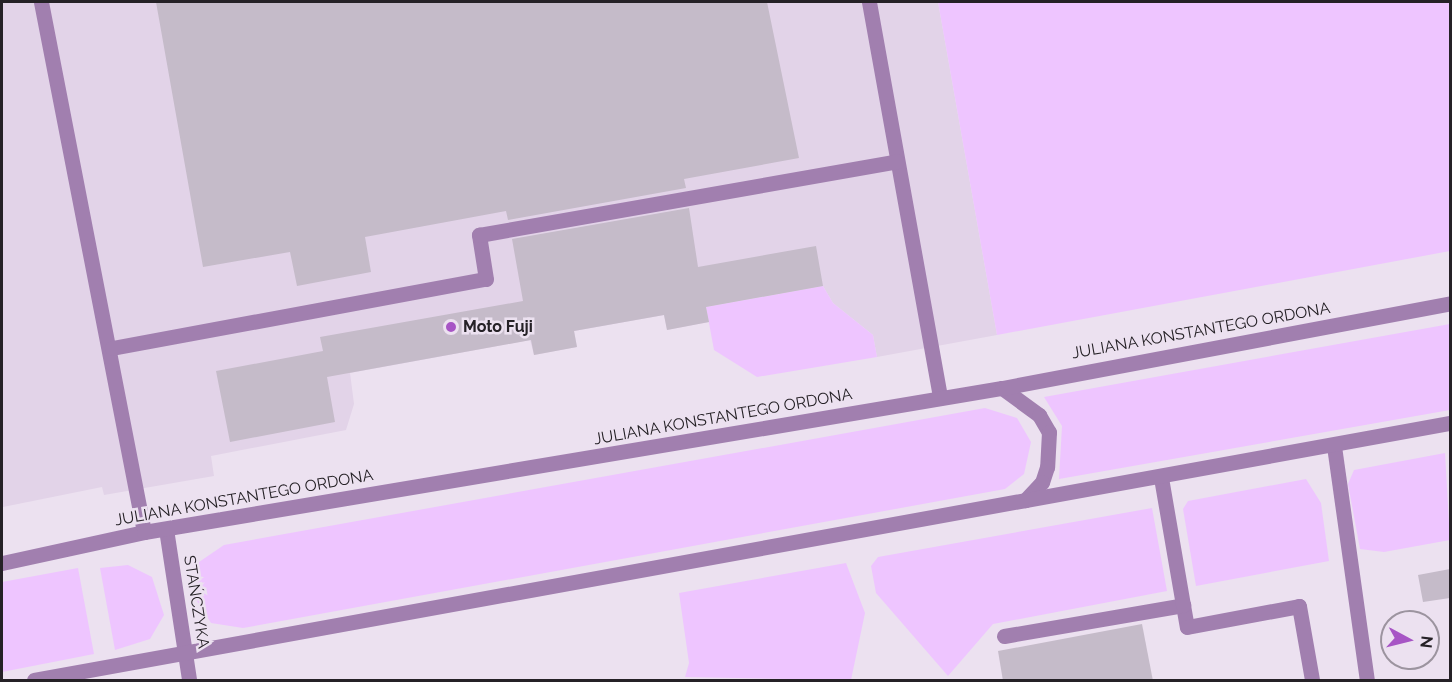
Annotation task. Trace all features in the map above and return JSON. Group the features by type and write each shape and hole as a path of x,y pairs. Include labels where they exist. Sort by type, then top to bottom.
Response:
{"street":[{"path":"41,2 112,348 144,532"},
{"path":"869,2 940,399"},
{"path":"112,348 486,279 479,235 897,161"},
{"name":"JULIANA KONSTANTEGO ORDONA","path":"2,563 144,532 940,399 1450,303"},
{"path":"1002,388 1039,415 1048,432 1047,467 1042,482 1024,500"},
{"path":"34,681 1024,500 1334,446 1450,423"},
{"path":"1334,446 1367,681"},
{"path":"1161,477 1187,627 1299,606 1312,681"},
{"name":"STAŃCZYKA","path":"166,529 189,681"},
{"path":"1005,636 1184,605"}],"shaded area":[{"path":"2,2 938,2 997,335 877,357 873,335 833,303 823,286 706,307 709,322 667,330 664,315 574,331 577,347 534,355 530,340 350,373 354,404 346,430 211,456 214,476 104,495 102,487 3,507 2,514"},
{"path":"938,2 1450,2 1450,251 997,335"},
{"path":"823,286 833,303 873,335 877,357 757,377 714,350 706,307"},
{"path":"1450,324 1450,410 1059,479 1062,426 1044,397"},
{"path":"985,408 1017,418 1031,442 1024,474 1005,489 243,628 211,623 192,593 199,562 224,545"},
{"path":"1445,453 1450,540 1384,552 1360,549 1348,484 1354,470"},
{"path":"1306,479 1321,503 1329,561 1196,586 1183,509 1188,501"},
{"path":"1152,508 1167,591 993,624 948,676 876,593 871,566 878,557"},
{"path":"846,563 865,613 851,680 685,677 689,663 679,593"},
{"path":"128,565 152,577 164,615 150,639 115,650 100,568"},
{"path":"78,568 94,654 2,672 2,582"}],"building":[{"path":"156,2 767,2 799,158 684,179 686,188 508,220 506,211 365,237 371,272 297,286 290,252 203,267"},
{"path":"689,208 698,267 816,246 823,286 706,307 709,322 667,330 664,315 574,331 577,347 534,355 531,340 327,377 335,422 230,442 216,371 323,351 320,337 523,301 512,239"},
{"path":"1450,569 1450,598 1423,602 1418,575"},
{"path":"1142,624 1153,681 1003,681 998,651"}],"place":[{"name":"Moto Fuji","path":"451,327"}]}
